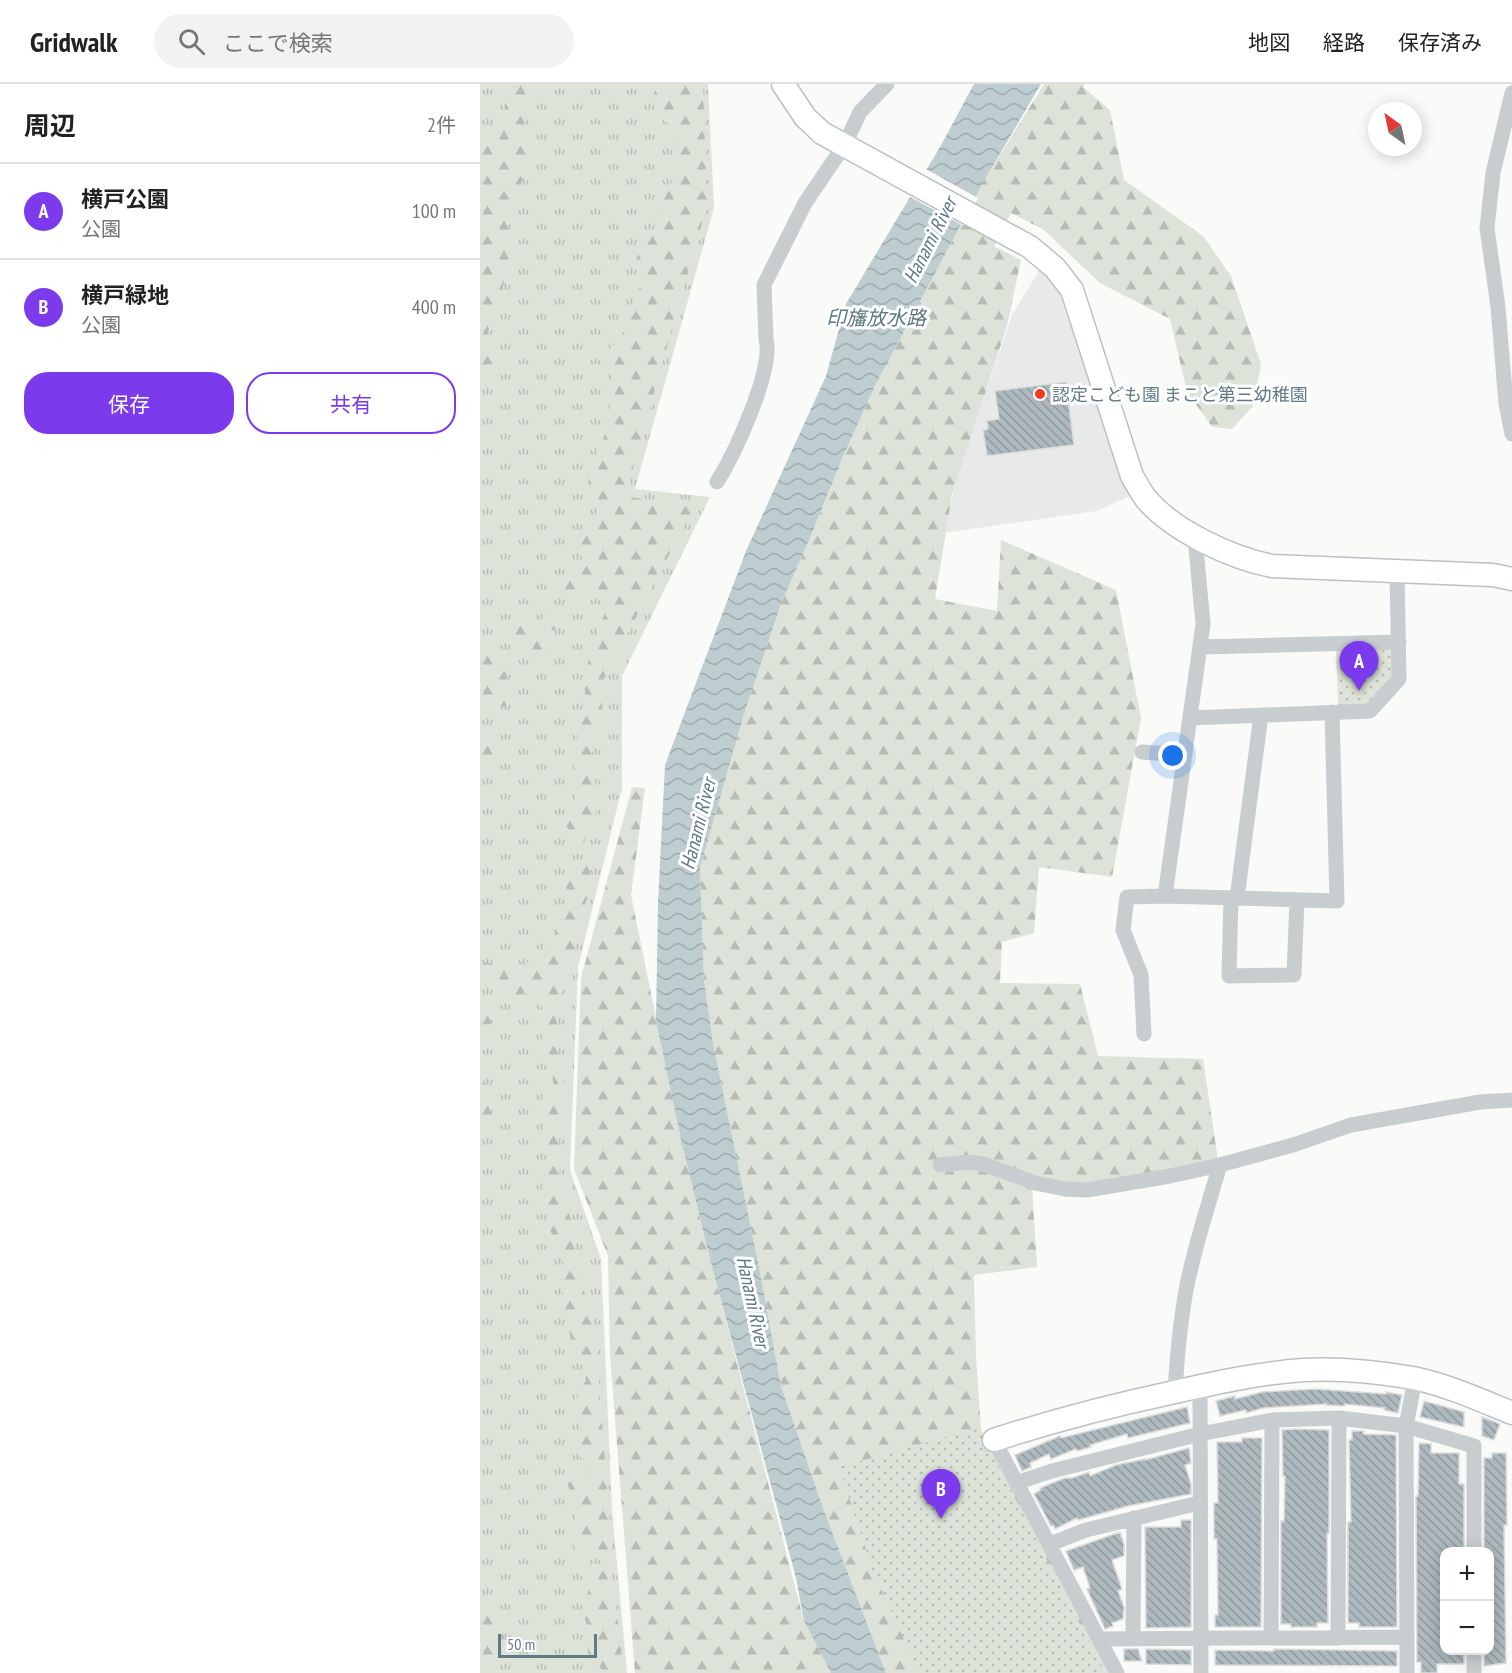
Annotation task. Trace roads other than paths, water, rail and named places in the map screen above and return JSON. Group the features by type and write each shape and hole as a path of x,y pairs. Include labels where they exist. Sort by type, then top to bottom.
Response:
{"street":[{"path":"783,84 805,117 822,133 1030,247 1055,268 1072,290 1132,476 1145,498 1166,518 1195,537 1255,563 1272,566 1493,575 1512,579"},
{"path":"717,482 731,460 756,398 768,348 764,285 805,203 852,148 860,112 887,84"},
{"path":"1512,93 1493,173 1487,228 1498,307 1506,404 1512,434"},
{"path":"1165,896 1203,624 1195,537"},
{"path":"1190,718 1370,711 1400,679 1397,572"},
{"path":"1200,647 1399,642"},
{"path":"1144,1034 1141,975 1123,930 1127,897 1337,901 1332,712"},
{"path":"1261,715 1234,898 1230,976 1294,975 1297,900"},
{"path":"1142,752 1185,755"},
{"path":"940,1165 968,1162 982,1164 1035,1183 1065,1189 1087,1190 1220,1165 1293,1146 1350,1125 1480,1102 1512,1100"},
{"path":"1175,1392 1186,1290 1220,1165"},
{"path":"1117,1673 994,1440 1050,1422 1175,1392 1248,1377 1305,1370 1357,1371 1415,1379 1470,1395 1512,1413"},
{"path":"1407,1673 1406,1426 1415,1379"},
{"path":"1200,1387 1201,1673"},
{"path":"1338,1638 1339,1418"},
{"path":"1016,1483 1052,1471 1200,1434 1272,1420 1339,1418 1406,1426 1474,1446 1474,1547"},
{"path":"1271,1637 1272,1420"},
{"path":"1050,1544 1086,1530 1199,1503"},
{"path":"1133,1638 1134,1518"},
{"path":"1099,1639 1406,1636"},
{"path":"1474,1655 1474,1673"}],"water":[{"name":"印旛放水路","path":"974,84 1041,84 984,181 874,388 842,459 782,601 744,714 700,868 704,979 713,1043 781,1386 823,1508 886,1673 831,1673 804,1621 796,1578 712,1267 681,1140 656,1020 658,903 665,765 746,551 826,376 846,304 940,147"}],"place":[{"name":"認定こども園 まこと第三幼稚園","path":"1040,394"},
{"name":"横戸公園","path":"1359,691"},
{"name":"横戸緑地","path":"941,1519"}],"water label":[{"name":"Hanami River","path":"930,240"},
{"name":"Hanami River","path":"698,824"},
{"name":"Hanami River","path":"753,1302"}]}
